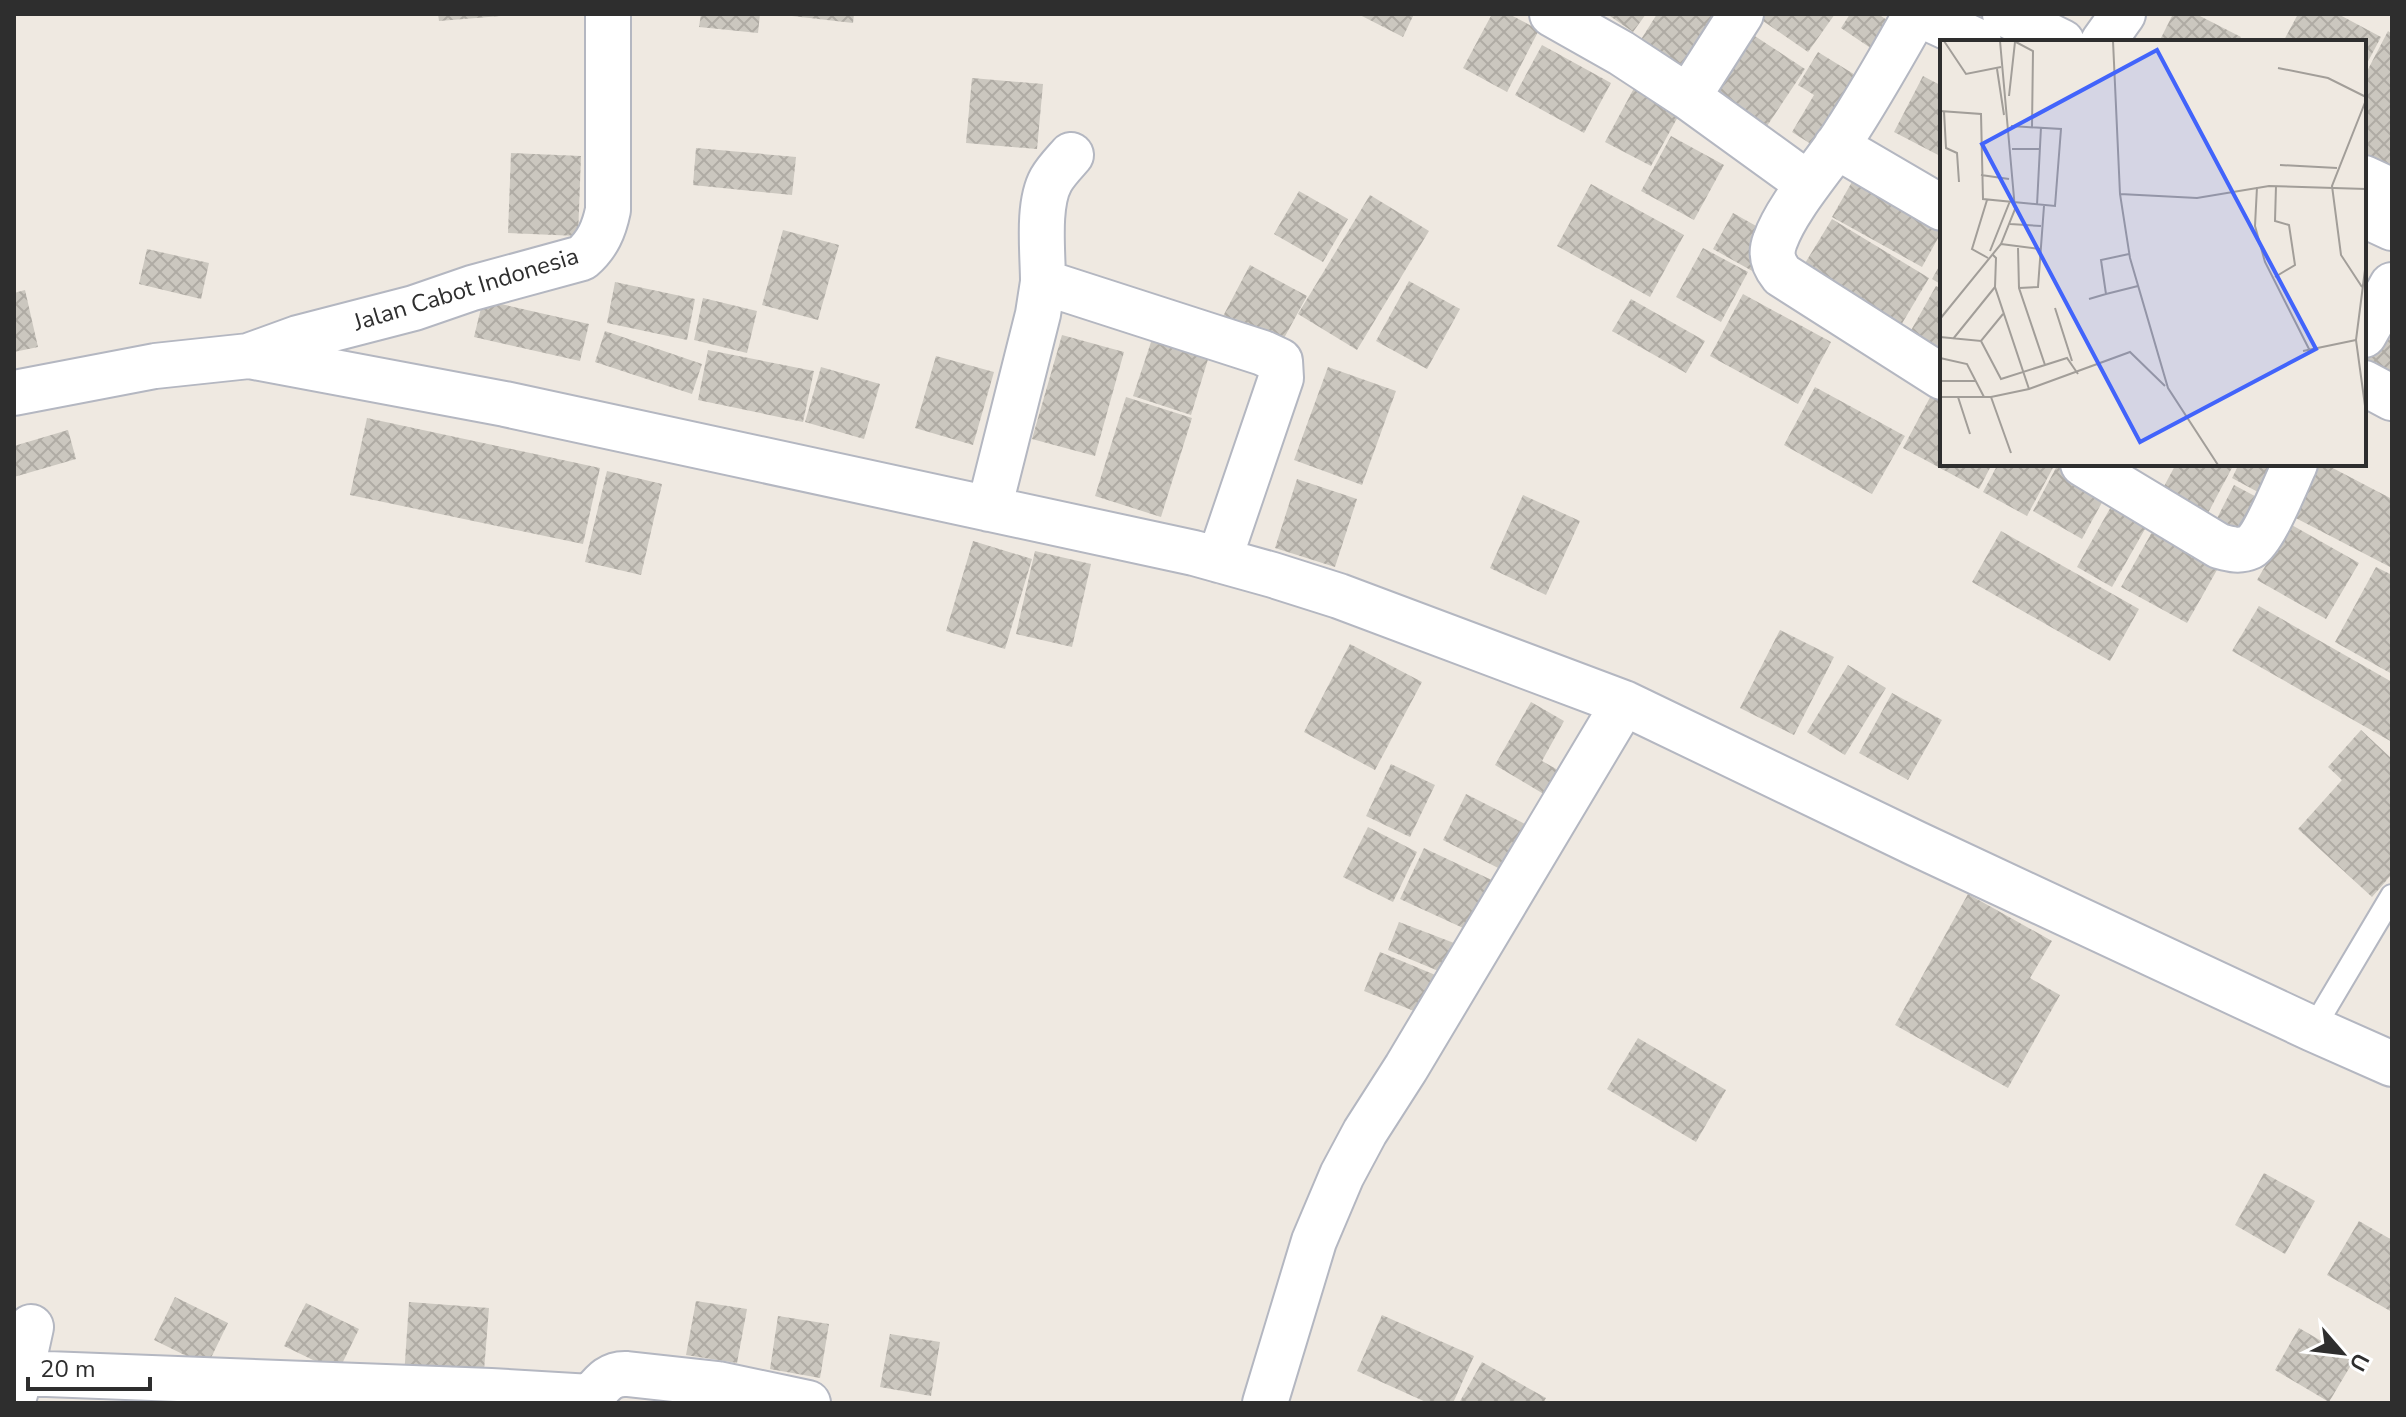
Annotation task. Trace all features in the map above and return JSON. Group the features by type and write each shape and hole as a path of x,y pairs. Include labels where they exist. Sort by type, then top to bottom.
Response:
{"street":[{"name":"Jalan Cabot Indonesia","path":"249,356 298,338 414,308 472,288 582,258 589,252 599,238 608,210 608,14"},
{"path":"1553,14 1688,97 1808,184"},
{"path":"1688,97 1741,14"},
{"path":"1940,376 1782,275 1772,253 1775,238 1918,14 1975,40"},
{"path":"2005,14 2058,40"},
{"path":"2104,40 2123,14"},
{"path":"1836,146 1940,207"},
{"path":"989,509 1038,314 1043,282 1042,222 1049,182 1071,155"},
{"path":"2366,179 2392,191"},
{"path":"2366,216 2392,228"},
{"path":"1043,282 1280,361 1281,378 1219,560"},
{"path":"2366,331 2392,285"},
{"path":"14,393 155,366 249,356 505,404 1219,560 1339,596 1624,703 1903,837 2392,1064"},
{"path":"2366,384 2392,398"},
{"path":"2086,466 2219,546 2236,551 2249,548 2260,537 2294,466"},
{"path":"1265,1403 1314,1241 1342,1175 1624,703"},
{"path":"31,1327 18,1385 491,1391 591,1400 608,1378 627,1374 718,1384 808,1403"}],"lane":[{"path":"2313,1029 2392,896"}],"building":[{"path":"438,14 501,14 501,16 439,21"},
{"path":"701,14 760,14 758,33 699,27"},
{"path":"792,14 854,14 853,23"},
{"path":"1358,14 1414,14 1403,37"},
{"path":"1492,14 1509,14 1539,30 1507,92 1463,68"},
{"path":"1607,14 1646,14 1633,32"},
{"path":"1657,14 1708,14 1723,24 1692,74 1640,41"},
{"path":"1753,14 1835,14 1808,52"},
{"path":"1850,14 1878,14 1893,24 1875,51 1841,28"},
{"path":"2173,14 2196,14 2241,37 2239,40 2160,40"},
{"path":"2298,14 2338,14 2381,37 2366,65 2366,40 2284,40"},
{"path":"1741,27 1805,69 1763,132 1700,90"},
{"path":"2388,31 2392,34 2392,174 2366,160 2366,73"},
{"path":"1542,45 1611,83 1584,133 1515,95"},
{"path":"1818,52 1865,81 1822,151 1792,132 1814,95 1798,85"},
{"path":"1923,76 1940,85 1940,156 1894,132"},
{"path":"1640,77 1686,102 1651,166 1605,142"},
{"path":"972,78 1043,84 1037,149 966,143"},
{"path":"1671,136 1724,165 1694,220 1641,191"},
{"path":"696,148 796,157 792,195 693,185"},
{"path":"511,153 581,156 578,236 508,233"},
{"path":"1861,166 1940,210 1940,235 1922,267 1832,217"},
{"path":"1591,184 1684,235 1650,297 1557,246"},
{"path":"1299,191 1348,219 1323,262 1274,234"},
{"path":"1370,195 1429,231 1357,350 1298,314"},
{"path":"1733,213 1774,236 1754,272 1713,249"},
{"path":"1832,219 1929,278 1894,337 1796,278"},
{"path":"783,230 839,245 818,320 762,305"},
{"path":"1703,248 1748,272 1721,322 1676,297"},
{"path":"147,249 209,263 201,299 139,284"},
{"path":"1250,265 1307,296 1277,351 1221,320"},
{"path":"1940,265 1940,284 1932,279"},
{"path":"1409,281 1460,309 1427,369 1376,341"},
{"path":"615,282 695,299 687,340 607,323"},
{"path":"1936,286 1940,288 1940,361 1905,341"},
{"path":"25,290 38,347 14,352 14,293"},
{"path":"1743,294 1831,342 1798,404 1710,356"},
{"path":"703,298 757,311 747,353 694,340"},
{"path":"1631,299 1705,341 1686,373 1612,331"},
{"path":"483,300 589,324 580,361 474,337"},
{"path":"2392,301 2392,385 2366,370 2366,348"},
{"path":"1157,324 1213,343 1191,415 1133,396"},
{"path":"605,331 702,364 692,394 595,362"},
{"path":"1062,335 1124,352 1095,456 1032,439"},
{"path":"708,350 814,371 803,422 698,400"},
{"path":"936,356 994,372 973,445 915,428"},
{"path":"821,367 880,384 864,439 805,422"},
{"path":"1328,367 1396,391 1362,485 1294,460"},
{"path":"1815,387 1905,436 1872,494 1784,445"},
{"path":"1935,388 1940,391 1940,466 1991,466 1979,489 1903,448"},
{"path":"1126,397 1192,418 1161,517 1095,496"},
{"path":"367,418 600,468 583,544 350,495"},
{"path":"68,430 76,459 14,477 14,446"},
{"path":"1997,466 2054,466 2027,516 1983,492"},
{"path":"2057,466 2074,466 2111,486 2082,539 2033,511"},
{"path":"2175,466 2233,466 2208,513 2162,490"},
{"path":"2238,466 2286,466 2269,498 2232,478"},
{"path":"2309,466 2329,466 2392,499 2392,568 2284,512"},
{"path":"607,471 662,484 641,575 585,562"},
{"path":"1297,479 1357,499 1335,567 1275,548"},
{"path":"2234,485 2266,502 2242,546 2211,530"},
{"path":"1523,495 1580,521 1546,595 1490,568"},
{"path":"2117,496 2153,515 2112,587 2077,567"},
{"path":"2160,518 2226,554 2187,623 2121,587"},
{"path":"2290,524 2359,563 2326,619 2257,580"},
{"path":"2001,531 2139,609 2110,661 1972,582"},
{"path":"973,541 1032,559 1005,649 946,631"},
{"path":"1035,551 1091,564 1072,647 1016,634"},
{"path":"2376,567 2392,575 2392,674 2335,642"},
{"path":"2259,606 2392,682 2392,742 2232,651"},
{"path":"1780,630 1834,657 1794,735 1740,708"},
{"path":"1350,644 1422,682 1375,770 1304,732"},
{"path":"1848,665 1886,688 1845,755 1807,732"},
{"path":"1892,693 1942,720 1908,780 1859,753"},
{"path":"1531,702 1564,721 1542,761 1572,778 1557,802 1495,765"},
{"path":"2361,730 2392,759 2392,874 2372,897 2298,829 2342,780 2328,767"},
{"path":"1391,764 1435,785 1410,837 1366,816"},
{"path":"1466,794 1533,828 1510,874 1443,840"},
{"path":"1368,827 1417,852 1393,902 1343,877"},
{"path":"1424,848 1498,883 1474,933 1400,899"},
{"path":"1968,894 2052,941 2030,978 2060,995 2008,1088 1895,1025"},
{"path":"1399,922 1454,943 1441,972 1388,950"},
{"path":"1380,952 1445,979 1429,1017 1364,991"},
{"path":"1638,1038 1726,1090 1696,1142 1607,1089"},
{"path":"2264,1173 2315,1201 2285,1254 2235,1225"},
{"path":"2359,1221 2392,1240 2392,1312 2327,1275"},
{"path":"175,1297 228,1323 207,1366 154,1340"},
{"path":"696,1301 747,1309 737,1363 686,1355"},
{"path":"409,1302 489,1308 483,1383 404,1377"},
{"path":"306,1303 359,1329 338,1372 284,1346"},
{"path":"1382,1315 1474,1356 1453,1403 1428,1403 1357,1371"},
{"path":"778,1316 829,1324 820,1378 770,1369"},
{"path":"2299,1328 2354,1360 2329,1402 2275,1370"},
{"path":"890,1334 940,1342 931,1396 880,1387"},
{"path":"1482,1362 1546,1398 1543,1403 1459,1403"}]}
